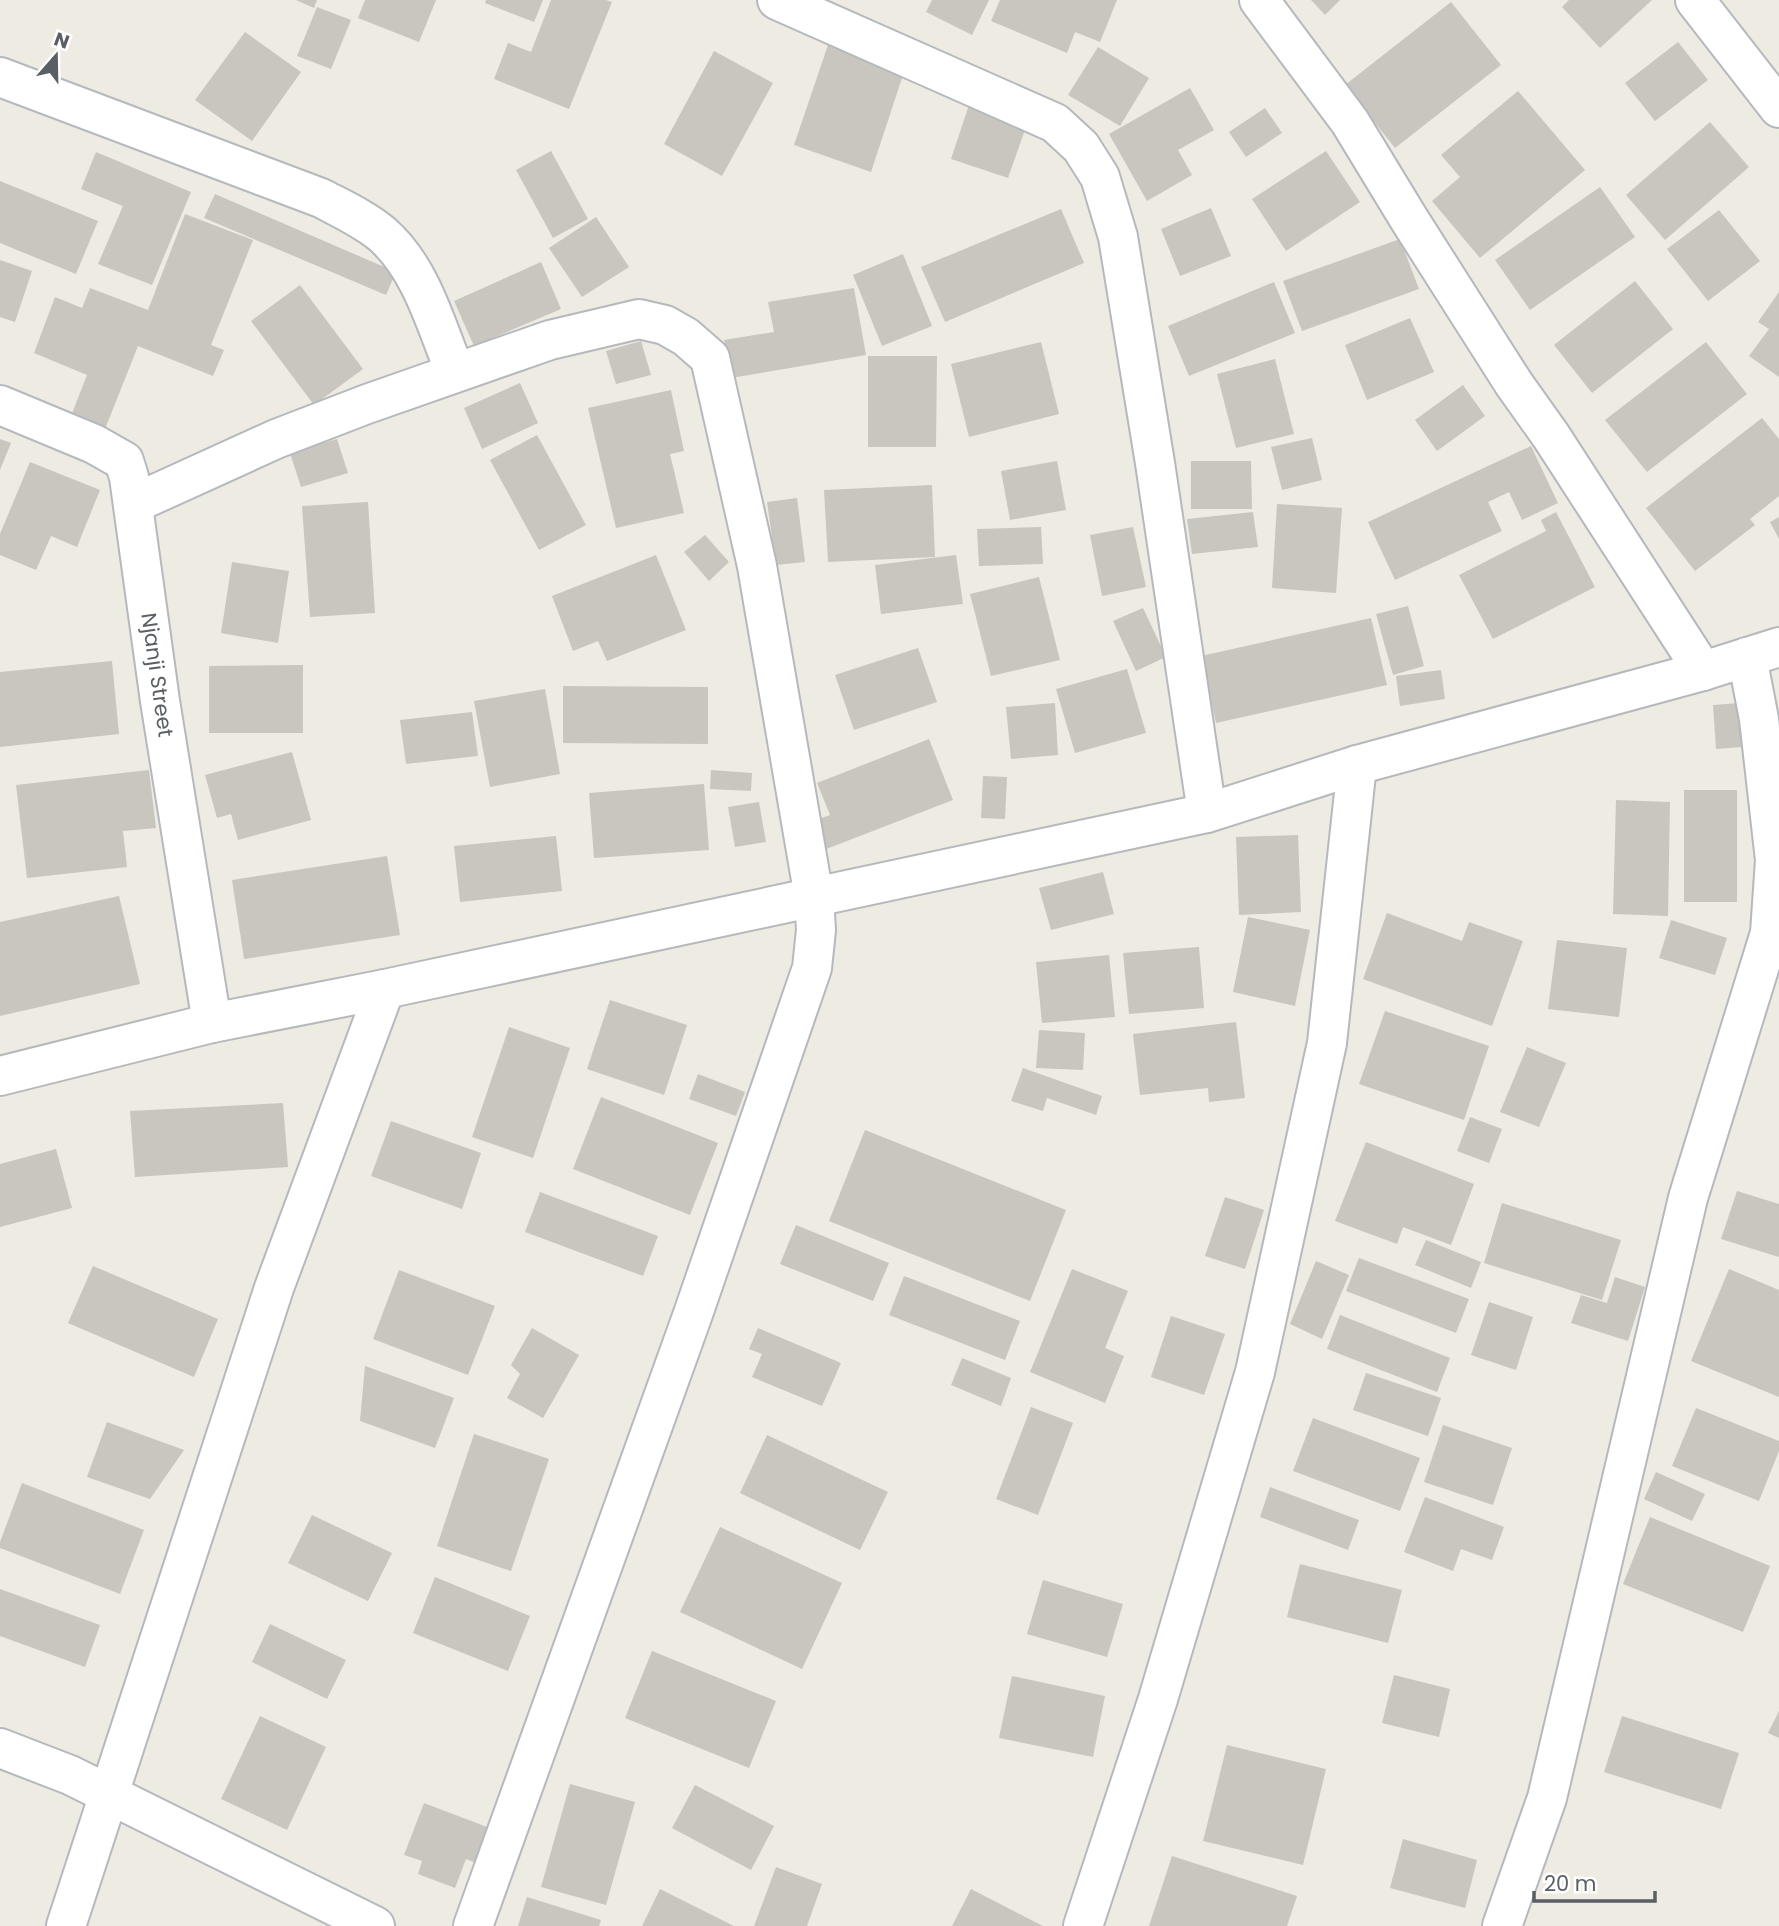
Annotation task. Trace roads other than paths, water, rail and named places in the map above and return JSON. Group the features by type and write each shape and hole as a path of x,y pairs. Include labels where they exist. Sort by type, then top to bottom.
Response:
{"street":[{"path":"777,0 1055,123 1081,147 1100,177 1120,251 1157,476 1207,813"},
{"path":"1259,0 1350,122 1514,384 1551,436 1703,671"},
{"path":"1695,0 1779,108"},
{"path":"0,77 321,198 355,216 382,234 405,261 420,285 455,372"},
{"path":"133,503 276,439 455,372 550,340 639,319 665,324 686,337 710,358 757,566 814,897 816,930 812,968 688,1327 472,1926"},
{"name":"Njanji Street","path":"0,405 94,444 124,461 129,477 160,701 212,1023"},
{"path":"0,1076 212,1023 385,989 1207,813 1357,765 1703,671 1763,652 1759,719 1775,860 1770,933 1688,1198 1547,1798 1502,1926"},
{"path":"1083,1926 1158,1699 1258,1359 1327,1043 1357,765"},
{"path":"66,1926 274,1288 385,989"},
{"path":"0,1748 70,1775 375,1926"}]}
